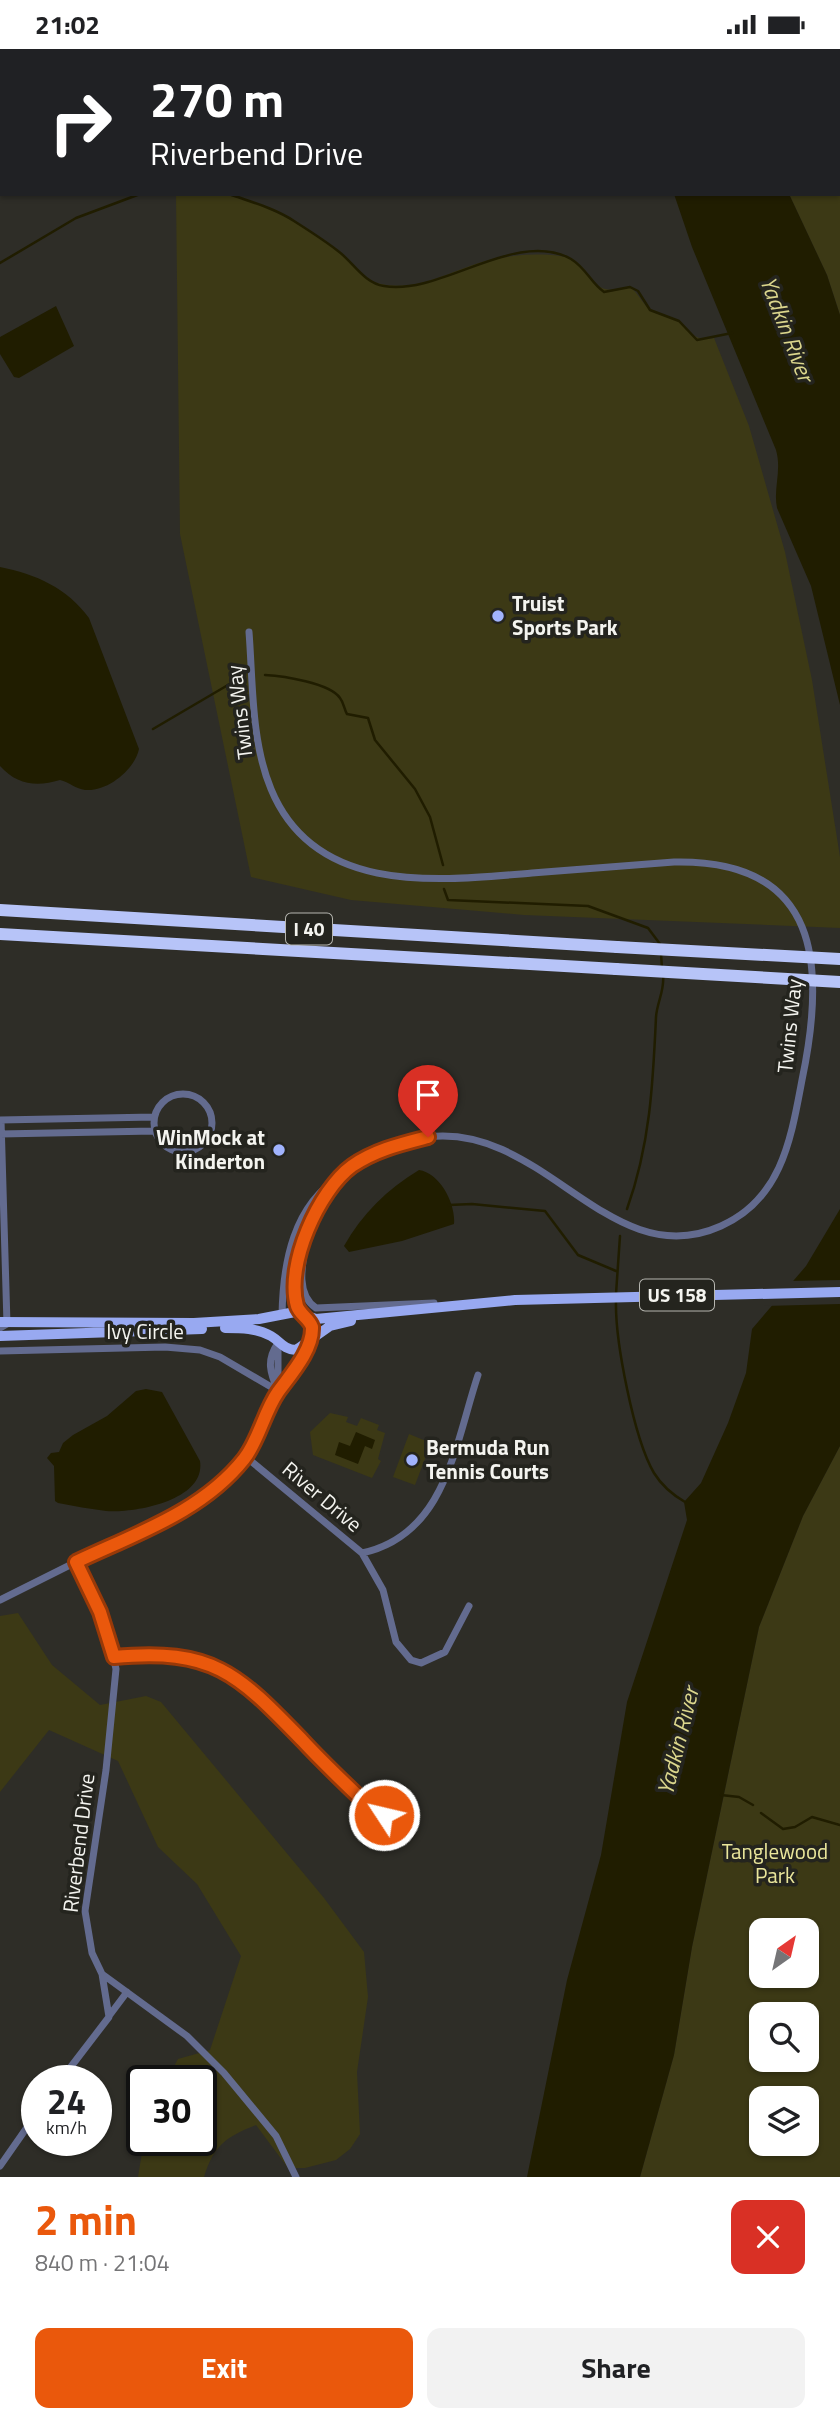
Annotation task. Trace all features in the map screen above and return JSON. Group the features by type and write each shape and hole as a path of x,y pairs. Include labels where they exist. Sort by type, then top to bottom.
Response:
{"highway":[{"name":"I 40","path":"0,910 840,959"},
{"name":"I 40","path":"0,935 840,982"}],"main road":[{"name":"US 158","path":"304,1315 367,1316 515,1300 840,1292"},
{"path":"0,1336 233,1328 259,1331 291,1350 301,1349 310,1341 313,1328 304,1315 194,1323 2,1324"},
{"path":"277,1341 275,1324 281,1316"},
{"name":"US 158","path":"310,1341 330,1326 367,1316"}],"street":[{"name":"Twins Way","path":"249,632 259,752 271,790 290,820 314,844 334,858 367,872 429,880 674,862 706,862 730,866 771,886 792,910 808,938 813,958 811,1028 788,1150 765,1193 744,1214 719,1227 666,1236 642,1232 605,1214 534,1165 502,1147 469,1138 428,1137 386,1148 341,1176 333,1178 322,1190 297,1228 284,1275 281,1316"},
{"path":"185,1093 204,1103 212,1122 206,1142 187,1152 167,1148 154,1131 154,1117 165,1099 185,1093"},
{"path":"2,1324 0,1120 154,1117"},
{"path":"1,1134 154,1131"},
{"name":"Twins Way","path":"304,1315 295,1296 295,1270 299,1248 341,1176"},
{"name":"Twins Way","path":"308,1231 302,1283 306,1298 316,1308 477,1303"},
{"path":"277,1341 278,1391"},
{"path":"0,1600 187,1509 246,1457 278,1391 288,1383 310,1341"},
{"name":"Ivy Circle","path":"0,1351 165,1347 200,1350 220,1357 278,1391"},
{"name":"River Drive","path":"246,1457 362,1553 393,1543 409,1532 429,1511 438,1496 478,1374"},
{"path":"362,1553 383,1590 396,1642 411,1660 421,1663 445,1652 469,1606"},
{"name":"Riverbend Drive","path":"76,1562 100,1612 114,1657 116,1695 85,1911 87,1933 102,1974 108,2017"},
{"path":"114,1657 178,1656 233,1675 262,1697 312,1751 384,1819"},
{"path":"102,1974 187,2036 224,2073 276,2136 296,2177"},
{"path":"72,2065 127,1991"},
{"path":"0,2166 21,2136"}],"green space":[{"name":"Truist Sports Park","path":"176,196 229,196 266,208 297,223 325,242 374,282 403,286 417,284 486,261 541,255 572,259 604,289 630,287 652,311 678,321 701,339 714,338 749,426 785,552 812,680 840,857 840,928 524,915 351,900 251,877 180,534"},
{"path":"790,196 840,196 840,315 827,275"},
{"path":"330,1413 348,1417 346,1422 357,1426 361,1418 379,1425 377,1430 385,1433 378,1459 381,1461 372,1478 313,1455 310,1432"},
{"name":"Bermuda Run Tennis Courts","path":"409,1434 431,1443 415,1485 393,1477"},
{"name":"Tanglewood Park","path":"840,1446 840,2177 640,2177 674,2055 692,1947 759,1627 803,1516"},
{"path":"18,1613 52,1665 100,1705 146,1696 161,1702 324,1898 364,1952 368,1997 357,2072 360,2134 350,2149 336,2160 305,2168 288,2168 256,2125 229,2138 217,2150 217,2065 175,2065 178,2059 210,2050 241,1956 197,1884 158,1847 118,1761 49,1730 0,1792 0,1616"},
{"path":"141,2156 213,2156 204,2177 138,2177"}],"water":[{"name":"Yadkin River","path":"675,196 790,196 827,275 840,315 840,705 811,586 777,508 776,450 692,247"},
{"path":"56,306 74,346 19,378 14,377 0,354 0,337"},
{"path":"0,567 50,584 71,598 89,618 139,749 126,771 103,787 85,790 60,780 28,783 13,777 0,766"},
{"path":"419,1170 427,1172 440,1183 449,1199 454,1224 402,1241 349,1252 344,1246 367,1213 396,1185"},
{"name":"Yadkin River","path":"840,1209 840,1446 803,1516 759,1627 692,1947 674,2055 640,2177 527,2177 567,1980 601,1855 627,1702 687,1520 684,1502 701,1483 728,1423 746,1373 752,1329 806,1266"},
{"path":"146,1389 162,1392 200,1461 199,1474 192,1486 166,1501 134,1510 106,1511 55,1501 54,1466 47,1458 51,1453 59,1452 63,1443 73,1435 107,1416 136,1391"},
{"path":"356,1432 375,1440 372,1449 365,1446 358,1464 335,1455 339,1442 350,1446"}],"pier":[{"path":"840,1280 840,1304 764,1306 790,1281"}],"waterway":[{"path":"0,263 76,218 135,196"},
{"path":"234,196 286,216 333,247 370,281 384,286 430,282 503,257 527,252 550,252 571,259 604,292 630,287 638,291 650,310 679,321 697,340 732,333"},
{"path":"153,729 245,675"},
{"path":"265,675 327,688 340,698 347,714 368,718 375,740 415,789 430,817 443,865"},
{"path":"444,889 448,900 588,906 648,928 660,944"},
{"path":"661,954 662,968"},
{"path":"627,1209 645,1138 652,1090 656,1017 663,975"},
{"path":"449,1205 472,1204 545,1211 578,1255 616,1271"},
{"path":"616,1294 620,1236"},
{"path":"616,1301 622,1364 639,1437 657,1478 685,1502"},
{"path":"721,1795 739,1797 753,1805"},
{"path":"761,1813 783,1829 795,1827 812,1817 840,1825"}],"place":[{"name":"Truist Sports Park","path":"498,616"},
{"name":"WinMock at Kinderton","path":"279,1150"},
{"name":"Bermuda Run Tennis Courts","path":"412,1460"}],"route":[{"path":"384,1815 384,1819 379,1816 312,1751 262,1697 233,1675 178,1656 141,1654 114,1657 100,1612 76,1562 187,1509 202,1499 246,1457 278,1391 288,1383 313,1333 308,1318 300,1313 297,1307 294,1283 299,1248 316,1214 341,1176 354,1165 386,1148 428,1137"}]}
